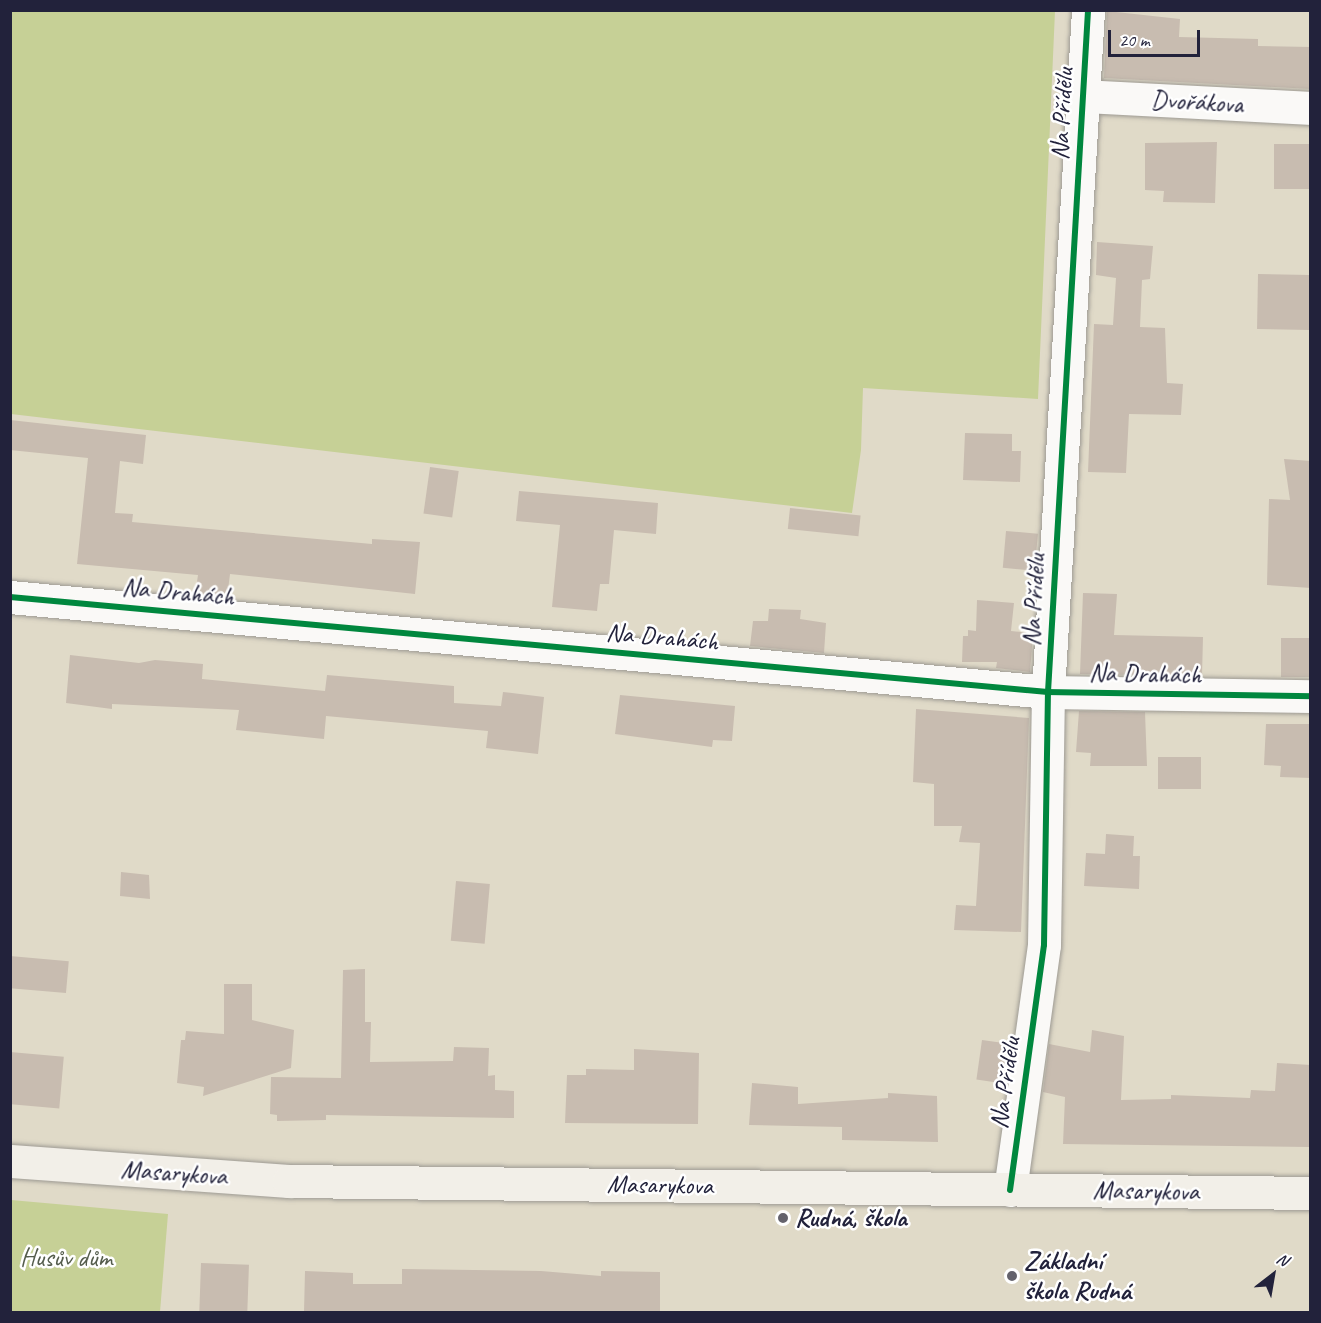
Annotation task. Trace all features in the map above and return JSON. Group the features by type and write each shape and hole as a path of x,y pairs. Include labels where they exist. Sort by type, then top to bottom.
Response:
{"main road":[{"name":"Masarykova","path":"10,1161 289,1181 1311,1193"}],"street":[{"name":"Na Přídělu","path":"1010,1190 1044,945 1048,692 1088,10"},
{"name":"Dvořákova","path":"1083,96 1311,108"},
{"name":"Na Drahách","path":"10,597 1048,692 1311,696"}],"green space":[{"path":"11,10 1055,11 1038,399 863,388 861,450 852,513 11,414"},
{"name":"Husův dům","path":"11,1200 168,1214 160,1312 11,1312"}],"building":[{"path":"1107,11 1180,19 1179,37 1258,39 1258,46 1311,47 1311,89 1104,78"},
{"path":"1217,142 1215,203 1163,202 1164,191 1145,190 1145,143"},
{"path":"1274,144 1310,144 1310,189 1274,189"},
{"path":"1097,242 1153,246 1150,279 1142,280 1140,327 1165,328 1167,383 1183,384 1181,415 1129,414 1126,473 1088,472 1094,324 1113,325 1116,278 1096,275"},
{"path":"1258,274 1310,275 1309,330 1257,329"},
{"path":"10,420 146,435 143,464 120,461 115,513 133,514 132,522 372,544 372,539 420,542 415,594 230,574 227,598 195,595 198,575 77,564 88,458 10,450"},
{"path":"965,433 1012,434 1012,451 1021,451 1020,482 963,480"},
{"path":"1284,459 1311,461 1311,588 1267,585 1269,499 1290,500"},
{"path":"430,467 459,471 452,518 423,514"},
{"path":"519,491 658,503 656,534 614,530 609,584 600,584 597,611 552,607 560,525 516,521"},
{"path":"790,508 861,515 858,536 788,529"},
{"path":"1006,531 1038,534 1035,571 1003,568"},
{"path":"1083,593 1117,594 1114,635 1203,637 1202,676 1080,674"},
{"path":"977,600 1014,603 1011,631 1033,633 1030,672 996,668 997,662 962,662 963,636 968,636 968,630 976,631"},
{"path":"769,609 801,610 800,619 826,623 824,653 750,646 753,621 768,621"},
{"path":"1281,638 1310,638 1310,677 1281,677"},
{"path":"70,655 139,663 155,660 203,664 202,679 325,691 327,675 454,686 454,703 501,706 503,692 544,697 538,754 486,748 488,731 326,716 324,739 236,730 239,710 112,704 112,709 66,703"},
{"path":"620,695 735,706 732,741 713,740 712,747 615,734"},
{"path":"916,709 1029,718 1021,932 954,930 956,905 976,906 980,843 959,842 962,826 934,826 934,784 913,782"},
{"path":"1079,711 1145,712 1147,766 1090,766 1091,753 1076,752"},
{"path":"1266,724 1311,724 1311,778 1280,777 1281,766 1264,765"},
{"path":"1158,757 1201,757 1201,789 1158,789"},
{"path":"1106,834 1134,836 1133,856 1140,856 1139,889 1084,886 1086,853 1105,854"},
{"path":"121,872 149,875 150,899 120,896"},
{"path":"456,881 490,884 485,944 451,941"},
{"path":"10,956 69,961 66,993 10,988"},
{"path":"365,969 365,1022 371,1022 370,1062 453,1061 454,1047 489,1048 488,1076 495,1075 495,1090 514,1091 514,1118 326,1115 326,1120 277,1121 277,1115 270,1114 271,1077 341,1078 343,970"},
{"path":"224,984 252,984 252,1020 294,1030 291,1068 203,1096 204,1087 177,1083 181,1040 185,1040 186,1031 224,1034"},
{"path":"1092,1030 1124,1036 1121,1100 1171,1099 1171,1095 1250,1098 1251,1090 1275,1091 1277,1063 1311,1065 1309,1147 1063,1144 1065,1097 1043,1092 1049,1044 1090,1052"},
{"path":"982,1040 1011,1044 1005,1084 976,1080"},
{"path":"634,1049 699,1053 698,1124 565,1123 567,1075 586,1075 586,1069 634,1070"},
{"path":"10,1052 64,1057 59,1109 10,1104"},
{"path":"752,1083 798,1087 798,1104 888,1098 888,1093 937,1096 938,1142 842,1140 842,1127 749,1125"},
{"path":"201,1263 249,1265 247,1312 199,1312"},
{"path":"402,1269 541,1271 601,1276 601,1271 660,1272 660,1312 304,1312 305,1271 353,1273 353,1284 402,1284"}],"cycle path":[{"path":"1010,1190 1044,945 1048,692 1088,10"},
{"path":"10,597 1048,692 1310,696"}],"place":[{"name":"Rudná, škola","path":"783,1218"},
{"name":"Základní škola Rudná","path":"1012,1276"}]}
